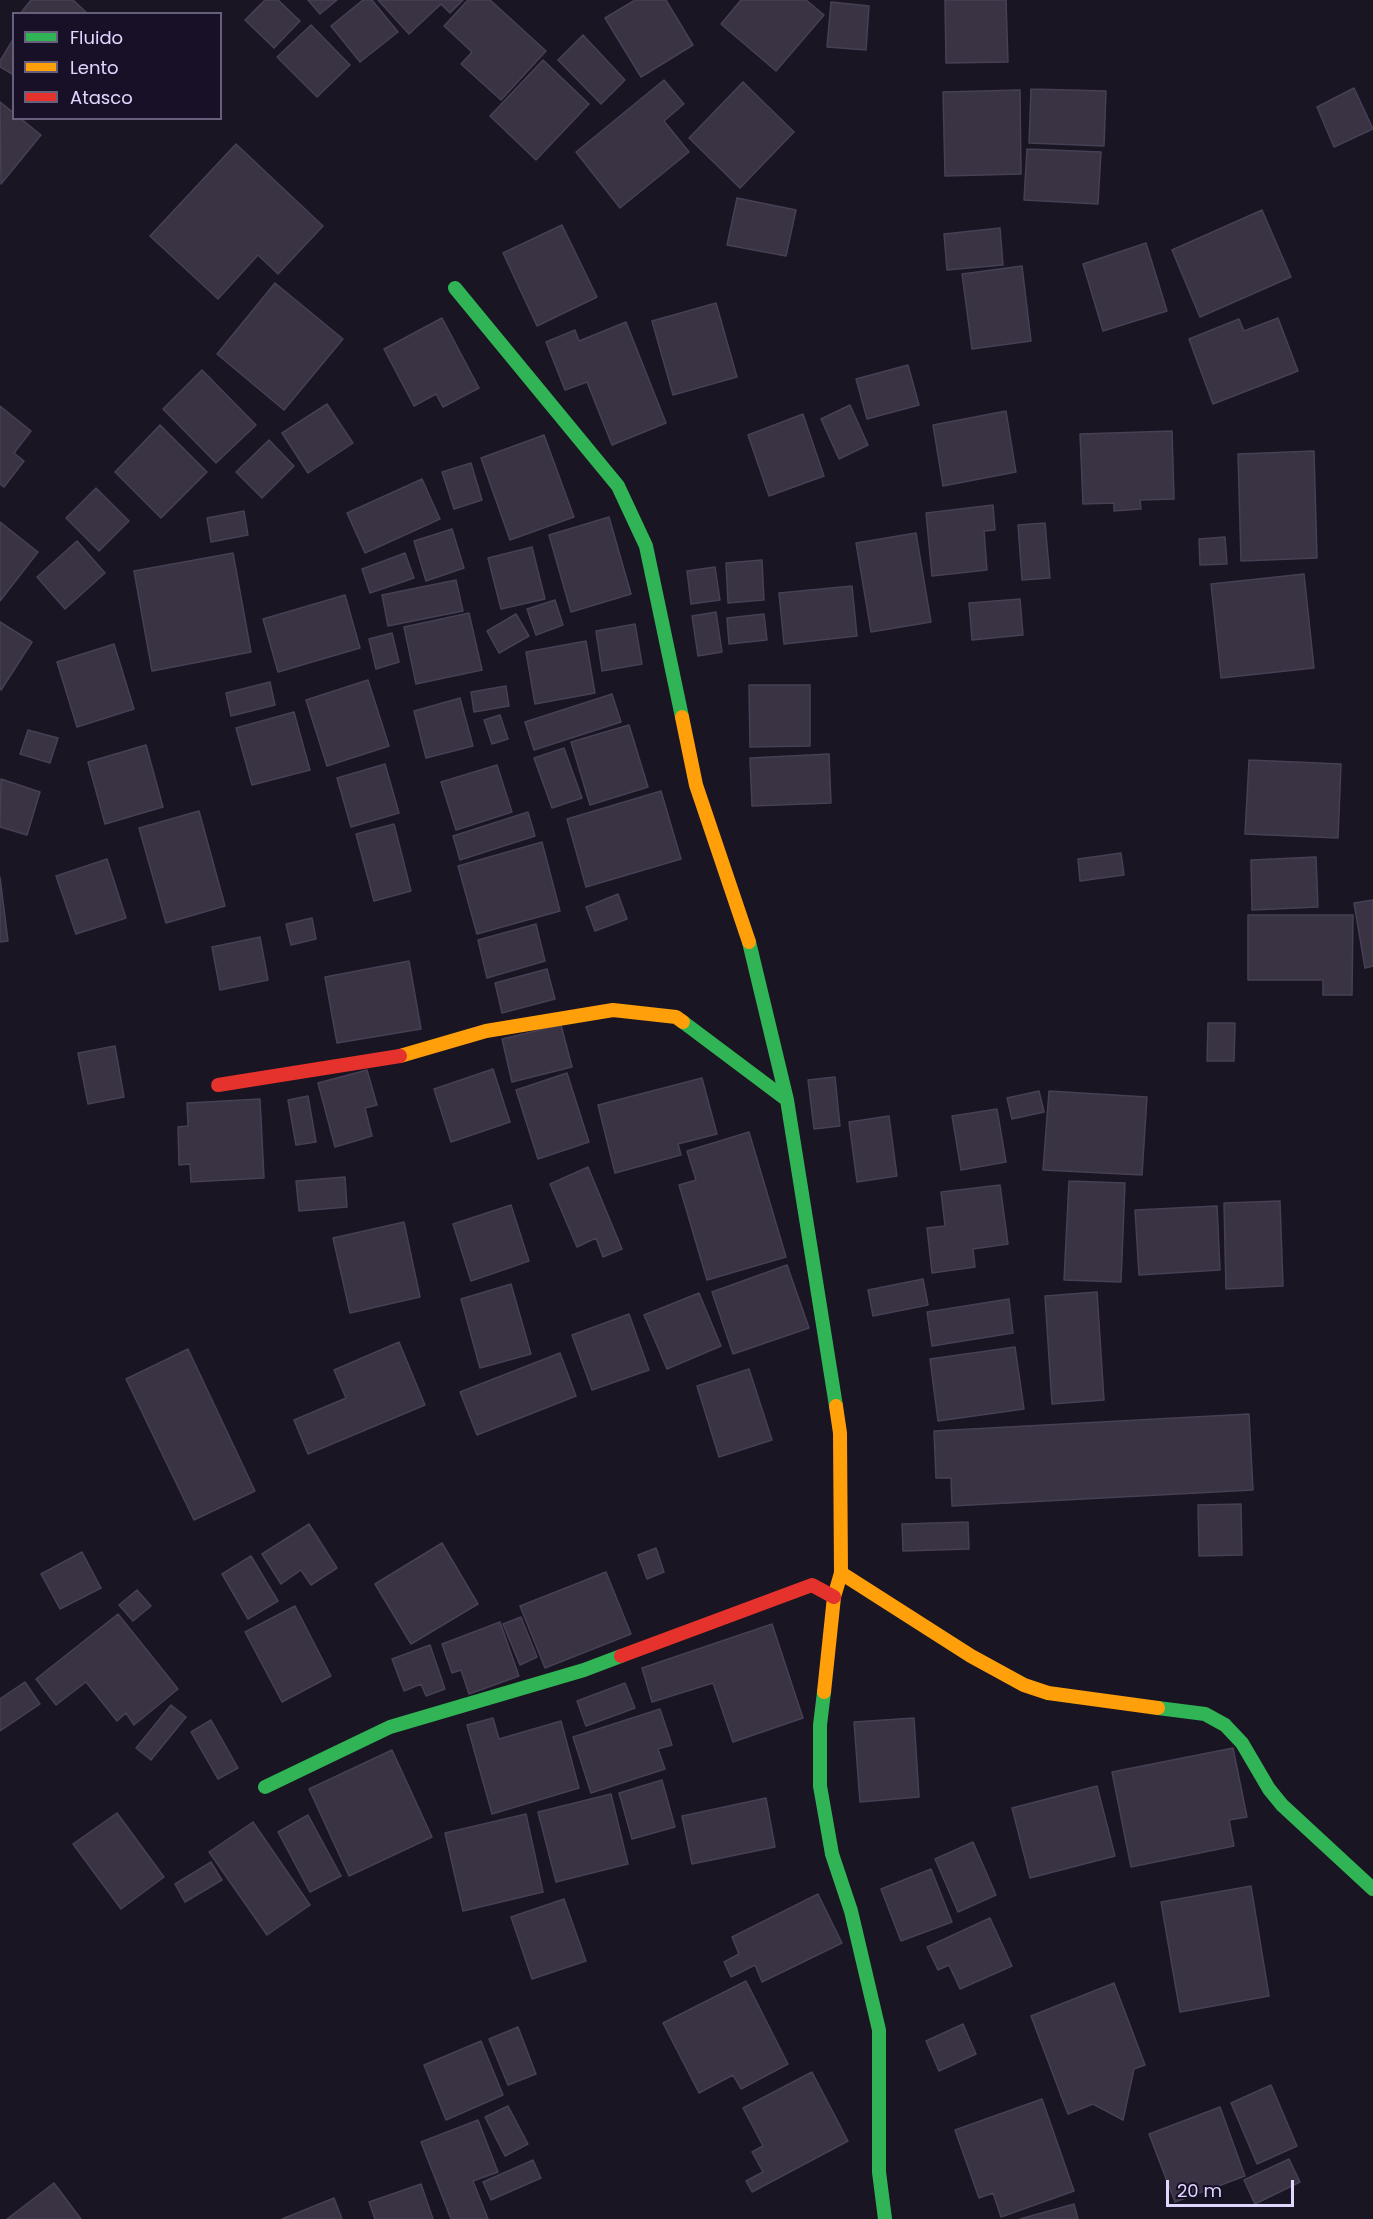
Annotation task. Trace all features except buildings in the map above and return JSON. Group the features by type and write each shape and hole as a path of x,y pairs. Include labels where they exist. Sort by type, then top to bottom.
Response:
{"street":[{"path":"455,288 618,486 646,546 696,785 746,932 787,1100 840,1433 841,1573 834,1597 820,1725 820,1785 832,1854 851,1911 879,2030 879,2172 885,2219"},
{"path":"218,1085 407,1055 486,1031 612,1010 676,1017 787,1100"},
{"path":"841,1573 971,1656 1024,1685 1048,1693 1205,1714 1225,1725 1242,1743 1269,1789 1282,1805 1373,1889"},
{"path":"265,1787 390,1727 584,1671 812,1585 834,1597"}],"traffic: fast":[{"path":"455,288 618,486 646,546 682,717"},
{"path":"749,942 787,1100 836,1406"},
{"path":"683,1022 787,1100"},
{"path":"265,1787 390,1727 584,1670 621,1656"},
{"path":"824,1692 820,1725 820,1786 832,1854 851,1911 879,2030 879,2172 885,2219"},
{"path":"1158,1708 1205,1714 1225,1725 1242,1743 1269,1789 1282,1805 1373,1889"}],"traffic: slow":[{"path":"682,717 696,785 749,942"},
{"path":"400,1056 486,1031 613,1010 676,1017 683,1022"},
{"path":"824,1692 834,1597 841,1573 840,1433 836,1406"},
{"path":"841,1573 971,1656 1024,1685 1048,1693 1158,1708"}],"traffic: jam":[{"path":"218,1085 400,1056"},
{"path":"621,1656 812,1585 834,1597"}]}
